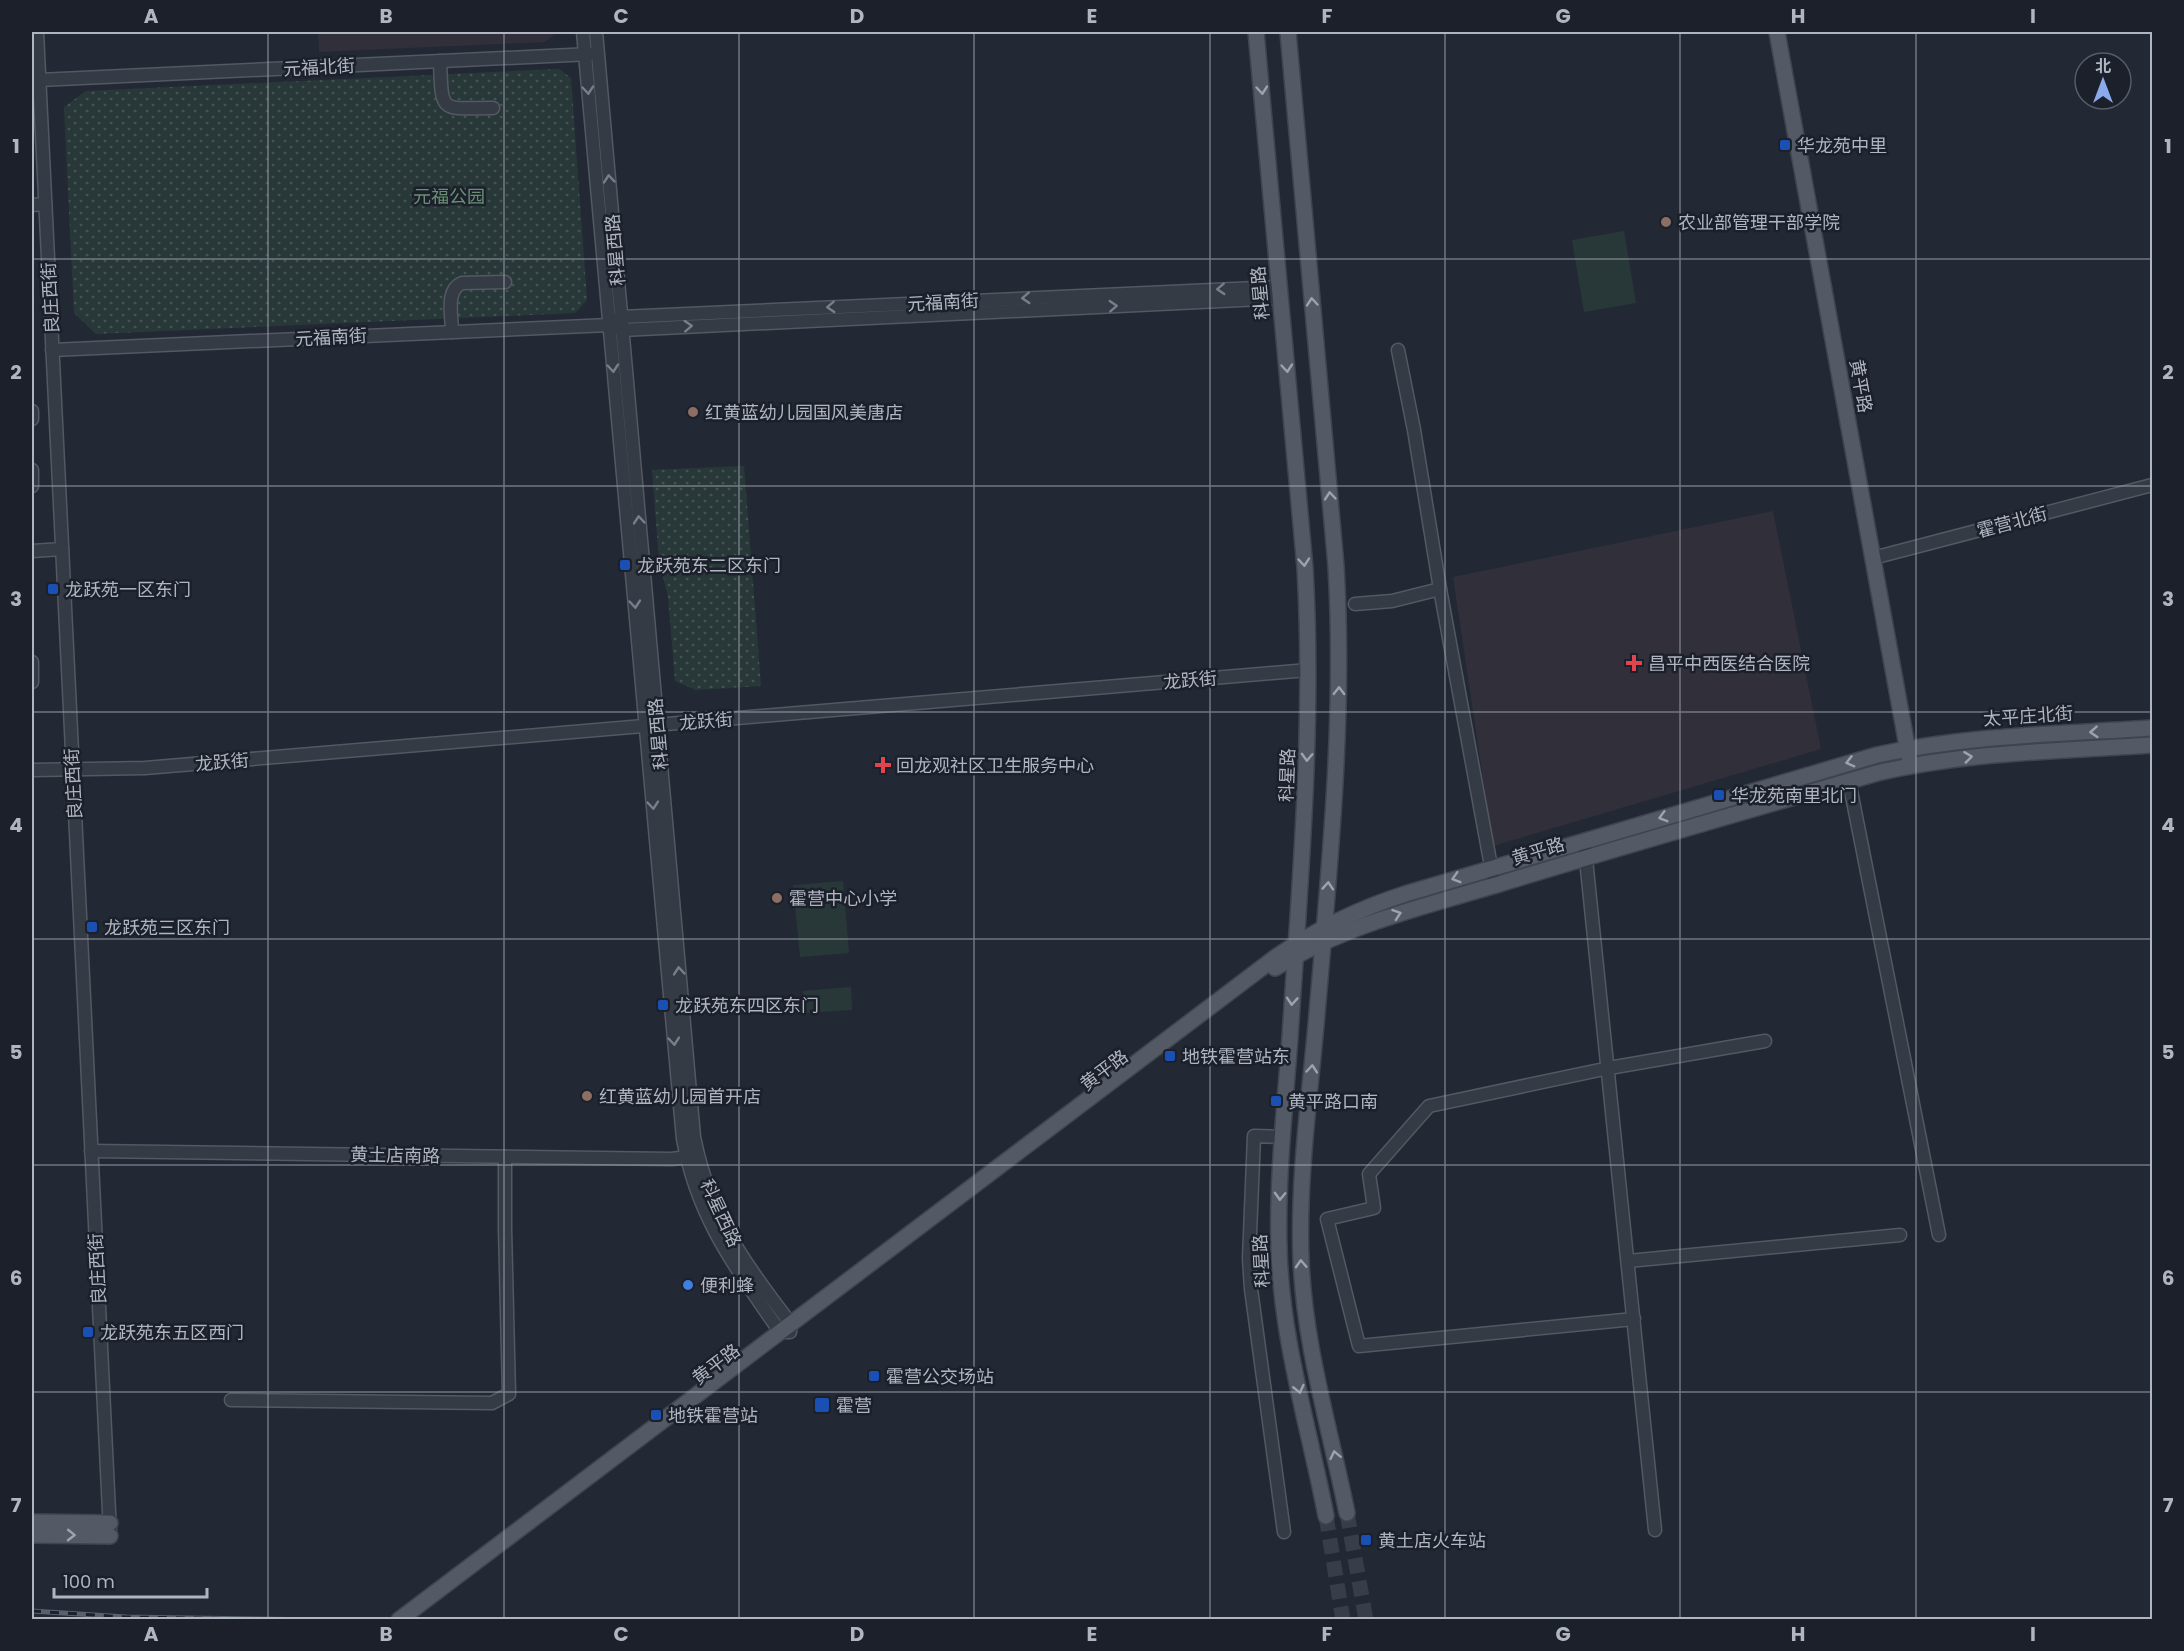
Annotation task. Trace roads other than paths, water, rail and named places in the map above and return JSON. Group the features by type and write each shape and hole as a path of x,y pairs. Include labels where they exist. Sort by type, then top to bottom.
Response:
{"main road":[{"name":"科星路","path":"1256,32 1305,568 1308,670 1306,790 1279,1224 1282,1296 1291,1351 1326,1516"},
{"path":"1288,32 1339,618 1337,764 1302,1179 1301,1260 1312,1348 1347,1513"},
{"name":"黄平路","path":"1296,950 1323,944 1400,913 1587,856 1849,781 1910,766 1777,32"},
{"name":"太平庄北街","path":"1907,748 1976,739 2152,728"},
{"name":"太平庄北街","path":"1910,766 1976,756 2152,745"},
{"name":"黄平路","path":"399,1620 1296,950 1324,926 1385,900 1492,867 1907,748"},
{"name":"黄平路","path":"410,1620 787,1329"},
{"path":"32,1522 110,1529"},
{"path":"32,1535 110,1529"}],"street":[{"name":"良庄西街","path":"37,32 110,1529"},
{"name":"科星西路","path":"583,32 609,325 693,1127 692,1156 696,1192 712,1229 730,1261 787,1329"},
{"name":"科星西路","path":"596,32 622,323 651,725"},
{"name":"元福北街","path":"39,80 598,53"},
{"path":"440,61 442,98 446,105 454,108 493,108"},
{"path":"32,204 45,209"},
{"path":"32,214 45,209"},
{"path":"452,332 451,296 456,286 462,283 505,282"},
{"name":"元福南街","path":"52,350 1280,292"},
{"path":"1398,350 1495,885"},
{"path":"32,411 32,419"},
{"path":"32,470 32,486"},
{"name":"霍营北街","path":"1872,558 2152,485"},
{"path":"32,545 62,545"},
{"path":"32,551 62,545"},
{"path":"1356,604 1392,601 1440,589"},
{"path":"32,662 32,682"},
{"name":"龙跃街","path":"32,770 145,768 1308,670"},
{"path":"1849,781 1939,1235"},
{"path":"1584,840 1655,1530"},
{"path":"1634,1319 1359,1346 1327,1219 1374,1208 1369,1174 1429,1106 1609,1068 1765,1041"},
{"path":"1283,1137 1254,1136 1249,1258 1256,1328 1284,1532"},
{"name":"黄土店南路","path":"91,1151 672,1159 692,1156"},
{"path":"231,1400 492,1403 509,1394 505,1228 506,1157"},
{"path":"1628,1261 1900,1235"}],"tunnel":[{"path":"1347,1513 1366,1620"},
{"path":"1326,1516 1343,1620"}],"railway":[{"path":"32,1611 126,1617 324,1620"}],"place":[{"name":"华龙苑中里","path":"1785,145"},
{"name":"农业部管理干部学院","path":"1666,222"},
{"name":"红黄蓝幼儿园国风美唐店","path":"693,412"},
{"name":"龙跃苑东二区东门","path":"625,565"},
{"name":"龙跃苑一区东门","path":"53,589"},
{"name":"昌平中西医结合医院","path":"1634,663"},
{"name":"回龙观社区卫生服务中心","path":"883,765"},
{"name":"华龙苑南里北门","path":"1719,795"},
{"name":"霍营中心小学","path":"777,898"},
{"name":"龙跃苑三区东门","path":"92,927"},
{"name":"龙跃苑东四区东门","path":"663,1005"},
{"name":"地铁霍营站东","path":"1170,1056"},
{"name":"红黄蓝幼儿园首开店","path":"587,1096"},
{"name":"黄平路口南","path":"1276,1101"},
{"name":"便利蜂","path":"688,1285"},
{"name":"龙跃苑东五区西门","path":"88,1332"},
{"name":"霍营公交场站","path":"874,1376"},
{"name":"霍营","path":"822,1405"},
{"name":"地铁霍营站","path":"656,1415"},
{"name":"黄土店火车站","path":"1366,1540"}],"park label":[{"name":"元福公园","path":"449,196"}]}
